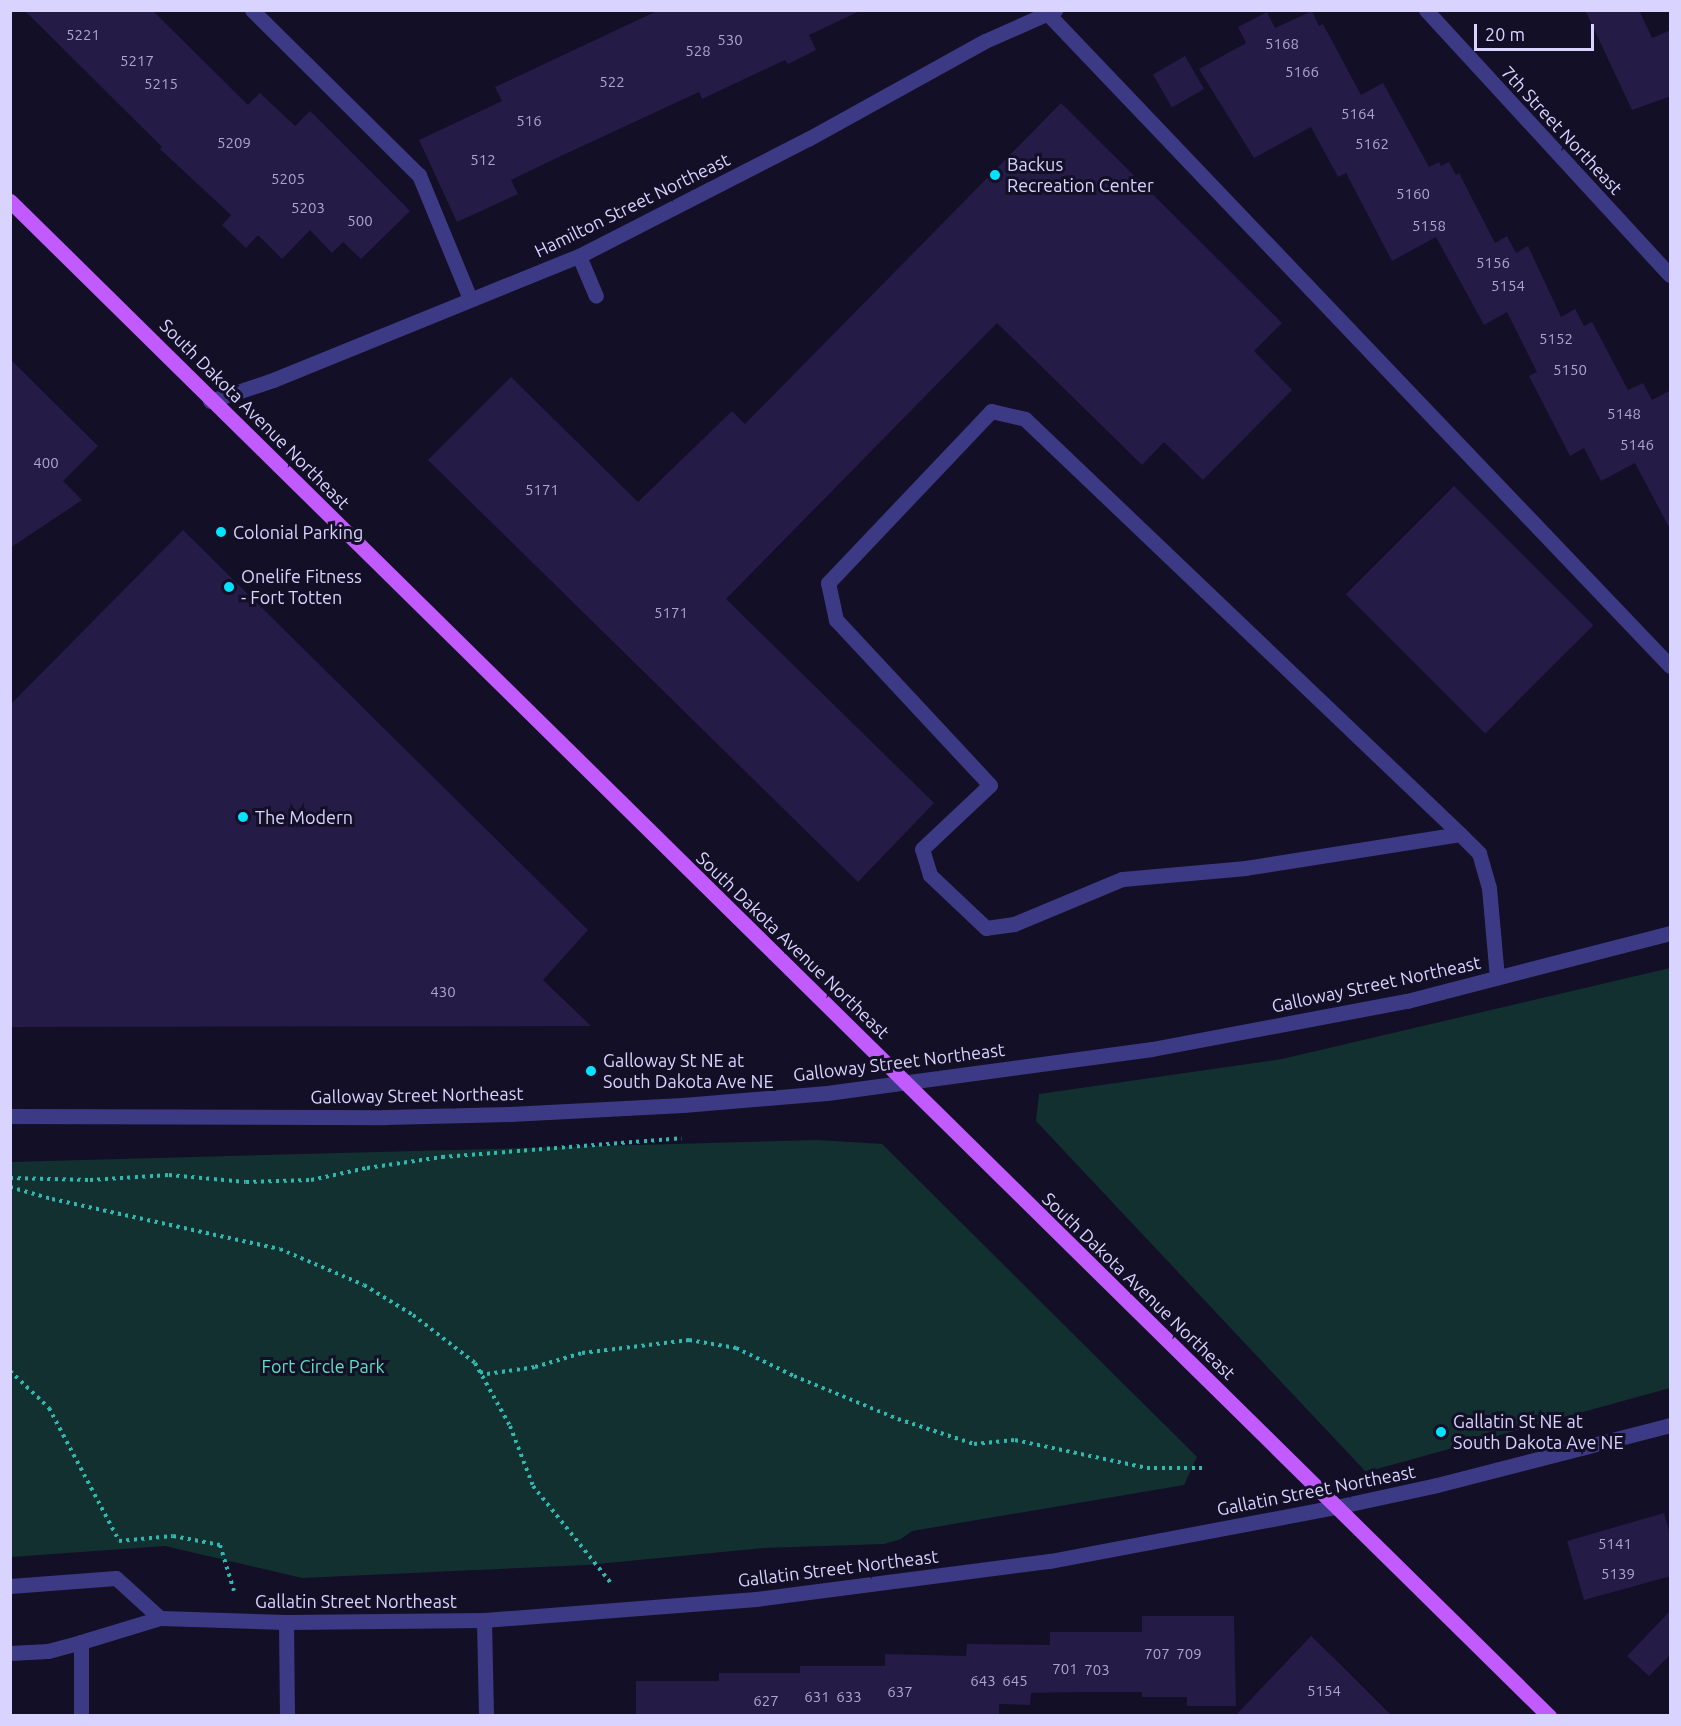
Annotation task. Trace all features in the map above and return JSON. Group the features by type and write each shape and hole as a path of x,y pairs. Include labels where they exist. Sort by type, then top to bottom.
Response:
{"main road":[{"name":"South Dakota Avenue Northeast","path":"10,201 1549,1716"}],"street":[{"path":"252,10 418,175 470,299"},
{"name":"7th Street Northeast","path":"1426,10 1671,275"},
{"path":"1051,12 1671,666"},
{"name":"Hamilton Street Northeast","path":"210,400 273,380 579,256 808,139 985,41 1051,12"},
{"path":"579,256 596,296"},
{"path":"1460,834 1246,868 1122,879 1014,924 986,928 930,874 922,849 990,785 836,620 828,583 990,411 1025,419 1460,834 1479,853 1489,888 1497,978"},
{"name":"Galloway Street Northeast","path":"10,1116 385,1117 510,1114 683,1105 827,1093 1152,1049 1407,1001 1671,933"},
{"name":"Gallatin Street Northeast","path":"10,1653 48,1651 160,1618 286,1622 484,1620 756,1599 1050,1560 1336,1507 1437,1485 1671,1425"},
{"path":"10,1586 116,1578 160,1618"},
{"path":"484,1620 486,1716"},
{"path":"286,1622 287,1716"},
{"path":"81,1642 81,1716"}],"path":[{"path":"10,1178 90,1180 169,1175 246,1182 310,1180 367,1168 442,1157 681,1138"},
{"path":"10,1187 52,1199 280,1249 363,1285 413,1315 475,1363 510,1426 533,1486 631,1609"},
{"path":"480,1372 487,1374 526,1369 582,1353 689,1340 736,1348 794,1376 898,1419 974,1443 1016,1440 1147,1468 1206,1468"},
{"path":"10,1371 50,1408 119,1541 173,1536 220,1545 244,1620"}],"green space":[{"path":"1670,968 1670,1388 1366,1472 1036,1121 1039,1094 1282,1059"},
{"name":"Fort Circle Park","path":"817,1140 882,1144 1197,1457 1184,1485 912,1531 901,1539 884,1544 764,1548 587,1565 302,1578 165,1546 11,1557 11,1162"}],"building":[{"path":"24,10 152,10 248,105 260,93 295,126 310,111 410,211 361,259 343,242 332,253 310,230 282,259 258,235 246,248 222,225 231,215 160,149 162,147"},
{"path":"659,10 862,10 809,35 816,50 788,64 785,60 702,99 699,92 563,155 511,180 518,194 457,222 419,140 502,101 495,87"},
{"path":"1585,10 1639,10 1652,38 1671,30 1671,96 1632,110"},
{"path":"1312,11 1319,26 1323,24 1361,95 1383,83 1429,167 1439,162 1441,166 1449,162 1456,175 1459,173 1495,243 1507,236 1516,253 1528,246 1561,317 1575,309 1584,326 1592,322 1628,390 1643,383 1652,400 1671,390 1671,531 1635,463 1601,481 1584,448 1570,456 1529,376 1537,372 1507,312 1484,325 1436,237 1392,261 1346,173 1338,177 1311,127 1254,158 1199,69 1246,43 1238,27 1267,12 1275,28"},
{"path":"1185,56 1204,89 1172,107 1153,74"},
{"path":"1061,103 1282,323 1254,351 1292,390 1203,480 1164,442 1142,465 997,323 726,599 934,803 858,882 428,460 511,377 638,502 732,411 745,424"},
{"path":"10,359 98,446 63,481 82,500 10,548"},
{"path":"1454,486 1593,625 1485,733 1346,594"},
{"name":"The Modern","path":"183,530 588,930 543,980 591,1026 10,1027 10,705"},
{"path":"1664,1513 1671,1538 1671,1576 1584,1600 1567,1541"},
{"path":"1671,1610 1671,1654 1649,1676 1627,1656"},
{"path":"1142,1616 1234,1616 1236,1706 1187,1706 1187,1697 1142,1697 1142,1692 1081,1692 1031,1693 1030,1705 999,1704 999,1716 636,1716 636,1681 719,1681 719,1673 800,1673 800,1666 885,1666 885,1654 966,1656 967,1644 1050,1645 1050,1632 1142,1632"},
{"path":"1311,1636 1341,1665 1392,1716 1235,1716"}],"place":[{"name":"Backus Recreation Center","path":"995,175"},
{"name":"Colonial Parking","path":"221,532"},
{"name":"Onelife Fitness - Fort Totten","path":"229,587"},
{"name":"The Modern","path":"243,817"},
{"name":"Galloway St NE at South Dakota Ave NE","path":"591,1071"},
{"name":"Gallatin St NE at South Dakota Ave NE","path":"1441,1432"}]}
